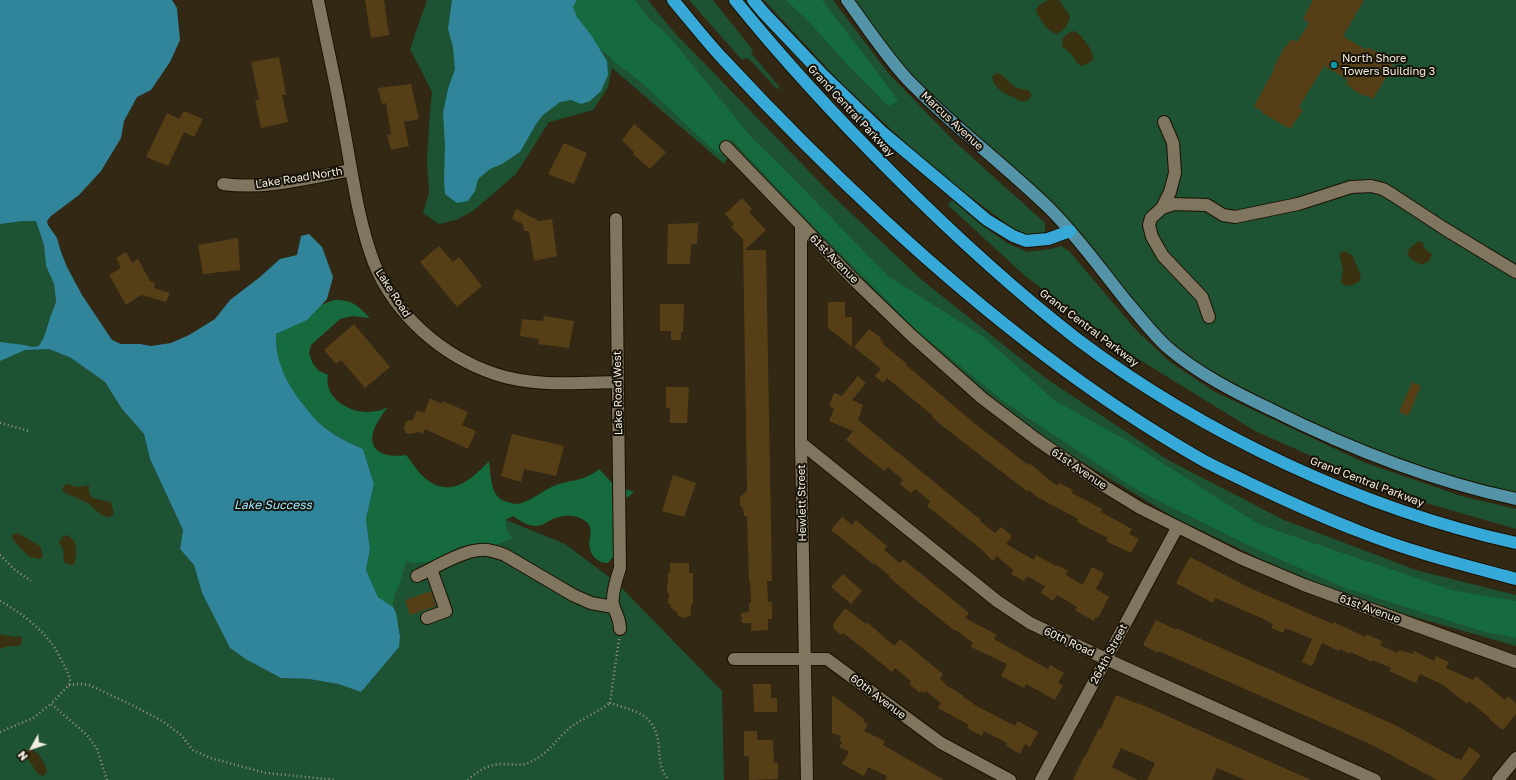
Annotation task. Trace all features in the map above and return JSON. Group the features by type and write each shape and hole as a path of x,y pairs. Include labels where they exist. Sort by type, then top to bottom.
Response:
{"highway":[{"path":"673,0 722,58 846,184 912,245 978,303 1044,356 1124,412 1201,460 1280,498 1362,533 1447,561 1516,579"},
{"name":"Grand Central Parkway","path":"735,0 812,90 934,215 1039,309 1148,388 1227,434 1307,474 1392,507 1478,534 1516,543"},
{"path":"753,0 821,73 881,131 987,220 1026,242 1048,239 1070,231"}],"main road":[{"name":"Marcus Avenue","path":"847,0 891,60 910,81 949,120 1042,202 1070,231 1155,335 1196,369 1260,404 1349,445 1422,473 1474,489 1516,499"}],"street":[{"name":"Lake Road","path":"318,0 365,234 384,282 401,308 432,340 458,357 496,374 521,380 570,384 618,382"},
{"path":"1164,122 1173,143 1175,173 1170,192 1162,208 1151,218 1149,225 1152,237 1163,256 1202,297 1208,317"},
{"name":"61st Avenue","path":"726,147 801,225 911,335 982,398 1036,439 1104,486 1177,528 1240,558 1304,585 1516,662"},
{"name":"Lake Road North","path":"223,184 240,186 271,184 351,170"},
{"path":"1162,208 1174,204 1207,205 1223,215 1235,217 1298,204 1351,187 1371,186 1383,189 1516,272"},
{"name":"Lake Road West","path":"613,607 616,582 620,568 616,219"},
{"name":"Hewlett Street","path":"801,225 801,443 807,780"},
{"name":"60th Road","path":"801,443 997,601 1030,623 1106,659 1375,780"},
{"name":"264th Street","path":"1041,780 1177,528"},
{"path":"417,576 468,552 481,550 493,551 505,555 574,595 591,603 613,607 618,617 620,629"},
{"path":"427,618 446,611 431,569"},
{"name":"60th Avenue","path":"734,659 828,659 941,743 1010,780"},
{"path":"1498,780 1516,758"}],"path":[{"path":"0,423 29,431"},
{"path":"0,555 15,570 31,581"},
{"path":"0,601 36,627 51,642 69,675 70,681 69,685 33,718 0,732"},
{"path":"468,780 489,767 500,764 514,766 524,765 533,761 541,756 570,728 582,719 601,710 610,703 620,629"},
{"path":"69,685 89,685 132,705 164,722 181,735 193,750 210,758 266,773 336,780"},
{"path":"610,703 634,711 644,716 650,722 656,730 659,740 659,756 662,769 664,775 669,780"},
{"path":"50,704 87,735 97,749 107,780"}],"green space":[{"path":"427,0 648,0 673,31 835,198 923,281 1044,377 1168,460 1284,520 1416,570 1516,595 1516,646 1404,614 1294,575 1175,518 1051,443 975,384 904,323 732,150 724,164 612,68 608,87 593,110 549,122 516,174 473,211 456,220 439,224 423,213 429,193 427,161 432,92 410,49"},
{"path":"577,0 635,0 649,19 668,35 751,137 888,276 985,338 1054,400 1131,443 1260,525 1452,590 1516,601 1516,638 1485,632 1345,588 1254,548 1135,489 1006,403 917,331 815,228 733,141 726,142 724,151 720,154 711,148 641,82 614,62 609,55 599,49 577,17 573,7"},
{"path":"689,0 713,0 753,50 751,53 781,89 776,88 751,61 746,58 742,60"},
{"path":"764,0 833,0 889,74 955,142 1045,223 1045,232 1037,236 1019,233 937,172 839,81"},
{"path":"786,0 822,0 898,101 888,106 810,23"},
{"path":"847,0 1516,0 1516,499 1349,445 1180,357 1070,231 933,105"},
{"path":"952,200 980,224 1007,243 1027,252 1051,249 1061,246 1069,251 1137,331 1170,362 1215,392 1363,462 1461,496 1516,509 1516,529 1402,496 1255,431 1119,347 1024,275 948,205"},
{"path":"31,220 36,221 44,245 46,266 54,284 56,302 51,315 49,349 71,358 105,382 122,409 144,434 150,459 183,530 180,549 194,565 202,593 230,648 247,660 281,678 309,679 338,684 361,692 400,636 398,625 378,597 442,494 565,544 616,582 722,691 724,780 0,780 0,224"},
{"path":"334,300 346,301 354,304 370,318 352,316 340,319 311,345 309,353 313,364 319,371 328,375 330,392 335,399 342,404 359,411 367,412 379,411 388,407 379,419 373,432 372,440 377,450 389,455 406,455 423,477 435,485 444,487 452,487 468,480 489,461 492,486 495,492 502,500 516,504 526,501 554,486 588,476 599,469 615,486 634,492 623,501 614,538 613,557 608,563 599,561 593,555 589,545 591,532 589,525 580,518 573,516 562,516 552,519 542,525 533,526 513,516 505,520 506,528 512,539 494,545 471,544 458,547 446,556 435,561 415,563 406,561 399,586 394,595 393,607 378,597 366,570 370,549 366,519 374,484 363,449 345,441 315,419 288,383 280,365 276,345 276,334 306,320 321,305"}],"sand":[{"path":"1048,0 1059,0 1070,16 1069,22 1062,31 1057,34 1053,33 1047,28 1036,11 1038,6"},
{"path":"1074,31 1080,35 1092,52 1093,56 1091,62 1082,66 1078,64 1072,55 1062,46 1062,41 1065,36"},
{"path":"996,73 1003,76 1015,87 1028,90 1032,96 1028,100 1022,102 1000,90 996,87 992,77"},
{"path":"1418,241 1422,242 1426,250 1432,254 1429,261 1422,265 1412,260 1407,254 1409,249"},
{"path":"1344,251 1352,255 1361,275 1359,282 1344,286 1341,281 1343,270 1340,253"},
{"path":"67,484 77,487 89,485 89,492 92,498 111,502 114,514 107,517 100,514 88,503 63,492 62,488"},
{"path":"18,533 40,546 43,555 40,559 30,557 15,542 12,538 13,534"},
{"path":"67,535 74,541 76,548 74,565 66,564 63,560 64,552 59,542 62,537"},
{"path":"0,634 15,637 20,636 22,638 22,642 20,646 9,646 0,649"},
{"path":"31,749 39,755 45,765 47,772 43,776 38,774 25,755 27,750"}],"water":[{"name":"Lake Success","path":"0,0 172,0 177,8 180,40 170,62 151,90 137,97 124,121 121,138 101,171 79,195 51,216 47,221 57,238 67,267 82,295 112,340 121,344 140,344 151,346 171,343 189,335 215,319 230,300 260,277 280,259 297,255 301,236 309,234 322,247 333,277 327,299 307,320 276,334 276,345 280,364 288,383 318,422 339,437 363,449 374,484 366,519 370,549 366,570 378,597 393,607 396,613 400,636 399,647 361,692 338,684 309,679 281,678 247,660 230,648 202,593 194,565 180,549 183,530 150,459 144,434 122,409 105,382 71,358 49,349 25,350 0,361 0,342 32,347 39,346 44,337 56,302 54,284 46,266 44,245 36,221 0,224"},
{"path":"452,0 577,0 573,7 577,17 591,35 607,61 608,75 601,91 590,101 581,104 571,100 560,102 543,115 520,152 502,164 490,169 478,179 475,191 468,201 457,203 445,194 444,180 445,144 443,113 448,89 455,69 453,47 448,29"}],"building":[{"path":"365,0 384,0 389,35 371,38"},
{"name":"North Shore Towers Building 3","path":"1313,0 1364,0 1343,36 1366,50 1368,47 1374,51 1375,50 1394,63 1373,99 1352,89 1346,84 1348,80 1324,66 1299,107 1303,110 1290,129 1262,113 1263,112 1254,106 1274,70 1273,69 1285,46 1286,47 1291,39 1297,42 1309,23 1303,19"},
{"path":"279,57 286,95 282,95 288,122 261,128 255,100 259,99 251,62"},
{"path":"411,84 419,119 404,122 409,146 391,150 387,135 391,134 386,103 382,104 378,88"},
{"path":"184,111 203,119 194,137 184,132 168,166 146,157 167,113 179,119"},
{"path":"634,124 666,152 650,169 633,154 634,152 622,140"},
{"path":"564,143 587,153 574,184 548,174"},
{"path":"742,198 752,209 749,212 766,230 745,250 766,250 772,581 767,581 768,602 772,602 772,619 768,619 768,630 751,631 751,623 742,623 741,613 749,612 749,603 751,603 747,516 744,516 743,508 740,505 740,497 747,491 743,239 731,227 734,224 725,214"},
{"path":"516,209 539,221 552,219 557,256 534,261 529,231 524,231 523,224 512,219"},
{"path":"698,223 697,244 691,244 690,264 667,264 668,224"},
{"path":"238,238 240,270 203,274 198,245"},
{"path":"439,246 453,262 459,257 482,286 457,307 420,262"},
{"path":"126,252 132,263 138,259 150,281 155,283 154,288 170,293 166,302 141,295 126,305 109,275 121,268 116,258"},
{"path":"828,302 845,302 845,317 852,317 852,347 828,328"},
{"path":"660,304 684,304 683,332 681,332 681,340 671,340 671,331 660,331"},
{"path":"544,316 574,321 569,348 538,344 539,339 520,336 522,319 543,321"},
{"path":"354,324 390,367 365,388 341,360 336,364 324,350"},
{"path":"869,329 881,338 880,339 884,343 883,344 907,364 906,365 973,422 1028,465 1029,463 1057,486 1059,483 1073,490 1072,493 1102,509 1101,512 1132,529 1129,534 1139,539 1131,553 1106,541 1108,538 1077,522 1078,519 1037,497 1029,490 1028,492 945,428 932,417 933,416 887,378 883,383 875,376 881,369 854,347"},
{"path":"858,376 866,383 852,400 863,405 858,420 995,533 1001,527 1012,536 1006,544 1034,560 1036,555 1056,566 1057,565 1068,571 1066,575 1083,585 1092,567 1104,573 1096,589 1109,597 1098,618 1096,617 1094,621 1075,610 1077,607 1057,595 1053,601 1041,593 1045,586 1027,576 1024,581 1011,574 1013,570 997,556 993,561 981,549 927,506 930,501 915,489 911,493 900,484 903,480 888,467 884,471 846,440 853,431 829,421 834,409 829,406 834,393 842,396"},
{"path":"1412,382 1421,386 1408,416 1399,412"},
{"path":"666,387 689,387 687,423 670,423 670,408 666,408"},
{"path":"430,398 442,404 443,401 468,412 462,425 476,431 468,449 425,429 423,434 419,432 411,434 406,433 404,428 405,423 408,420 412,421 417,410 424,413"},
{"path":"512,434 564,446 556,476 524,469 521,482 501,476"},
{"path":"673,475 696,483 684,517 662,511"},
{"path":"842,517 852,525 856,520 887,546 884,550 900,563 903,559 969,613 965,618 997,635 994,639 1048,669 1050,665 1064,673 1058,683 1063,685 1055,700 1026,684 1024,688 1001,676 1007,664 971,647 973,643 956,630 955,631 910,595 889,577 890,576 831,530"},
{"path":"1190,557 1252,589 1333,624 1334,622 1365,637 1366,634 1382,641 1380,645 1397,653 1399,650 1413,654 1414,651 1434,661 1436,656 1449,662 1446,668 1473,680 1476,676 1505,700 1508,696 1516,703 1516,714 1503,730 1469,701 1467,704 1443,685 1420,674 1416,683 1389,671 1391,668 1373,660 1372,662 1351,652 1350,654 1340,649 1339,651 1322,643 1312,666 1302,662 1312,639 1285,628 1283,633 1271,628 1273,624 1259,617 1215,598 1213,603 1176,583"},
{"path":"670,563 689,563 689,573 693,573 693,604 691,605 691,615 684,618 678,616 677,612 671,608 671,605 668,604 669,594 667,592 667,585 668,573 670,573"},
{"path":"843,574 862,591 851,604 831,587"},
{"path":"431,591 436,606 410,615 405,600"},
{"path":"845,608 866,624 867,622 894,646 900,639 943,674 940,679 945,683 944,684 964,696 963,697 973,704 1015,726 1018,721 1038,732 1030,747 1025,744 1020,754 1006,746 1007,743 984,731 982,736 967,728 969,725 938,708 941,703 926,691 924,693 921,691 920,693 909,684 911,681 895,668 892,672 850,638 843,633 841,635 834,629 833,624"},
{"path":"1156,620 1395,725 1457,759 1458,758 1461,760 1469,747 1481,755 1462,780 1437,780 1372,745 1159,651 1158,653 1143,645"},
{"path":"753,684 771,684 771,698 777,698 777,712 754,712"},
{"path":"832,695 864,719 863,721 868,724 864,731 885,741 883,745 944,780 885,780 887,776 868,767 864,776 842,764 849,752 839,747 842,742 839,740 841,736 832,733"},
{"path":"1116,695 1138,703 1311,780 1245,780 1217,768 1212,780 1147,780 1155,763 1121,748 1112,767 1138,780 1073,780 1099,728 1101,729"},
{"path":"744,731 757,731 757,740 773,740 774,763 778,763 778,779 749,780 749,756 744,756"}],"place":[{"name":"North Shore Towers Building 3","path":"1334,65"}]}
